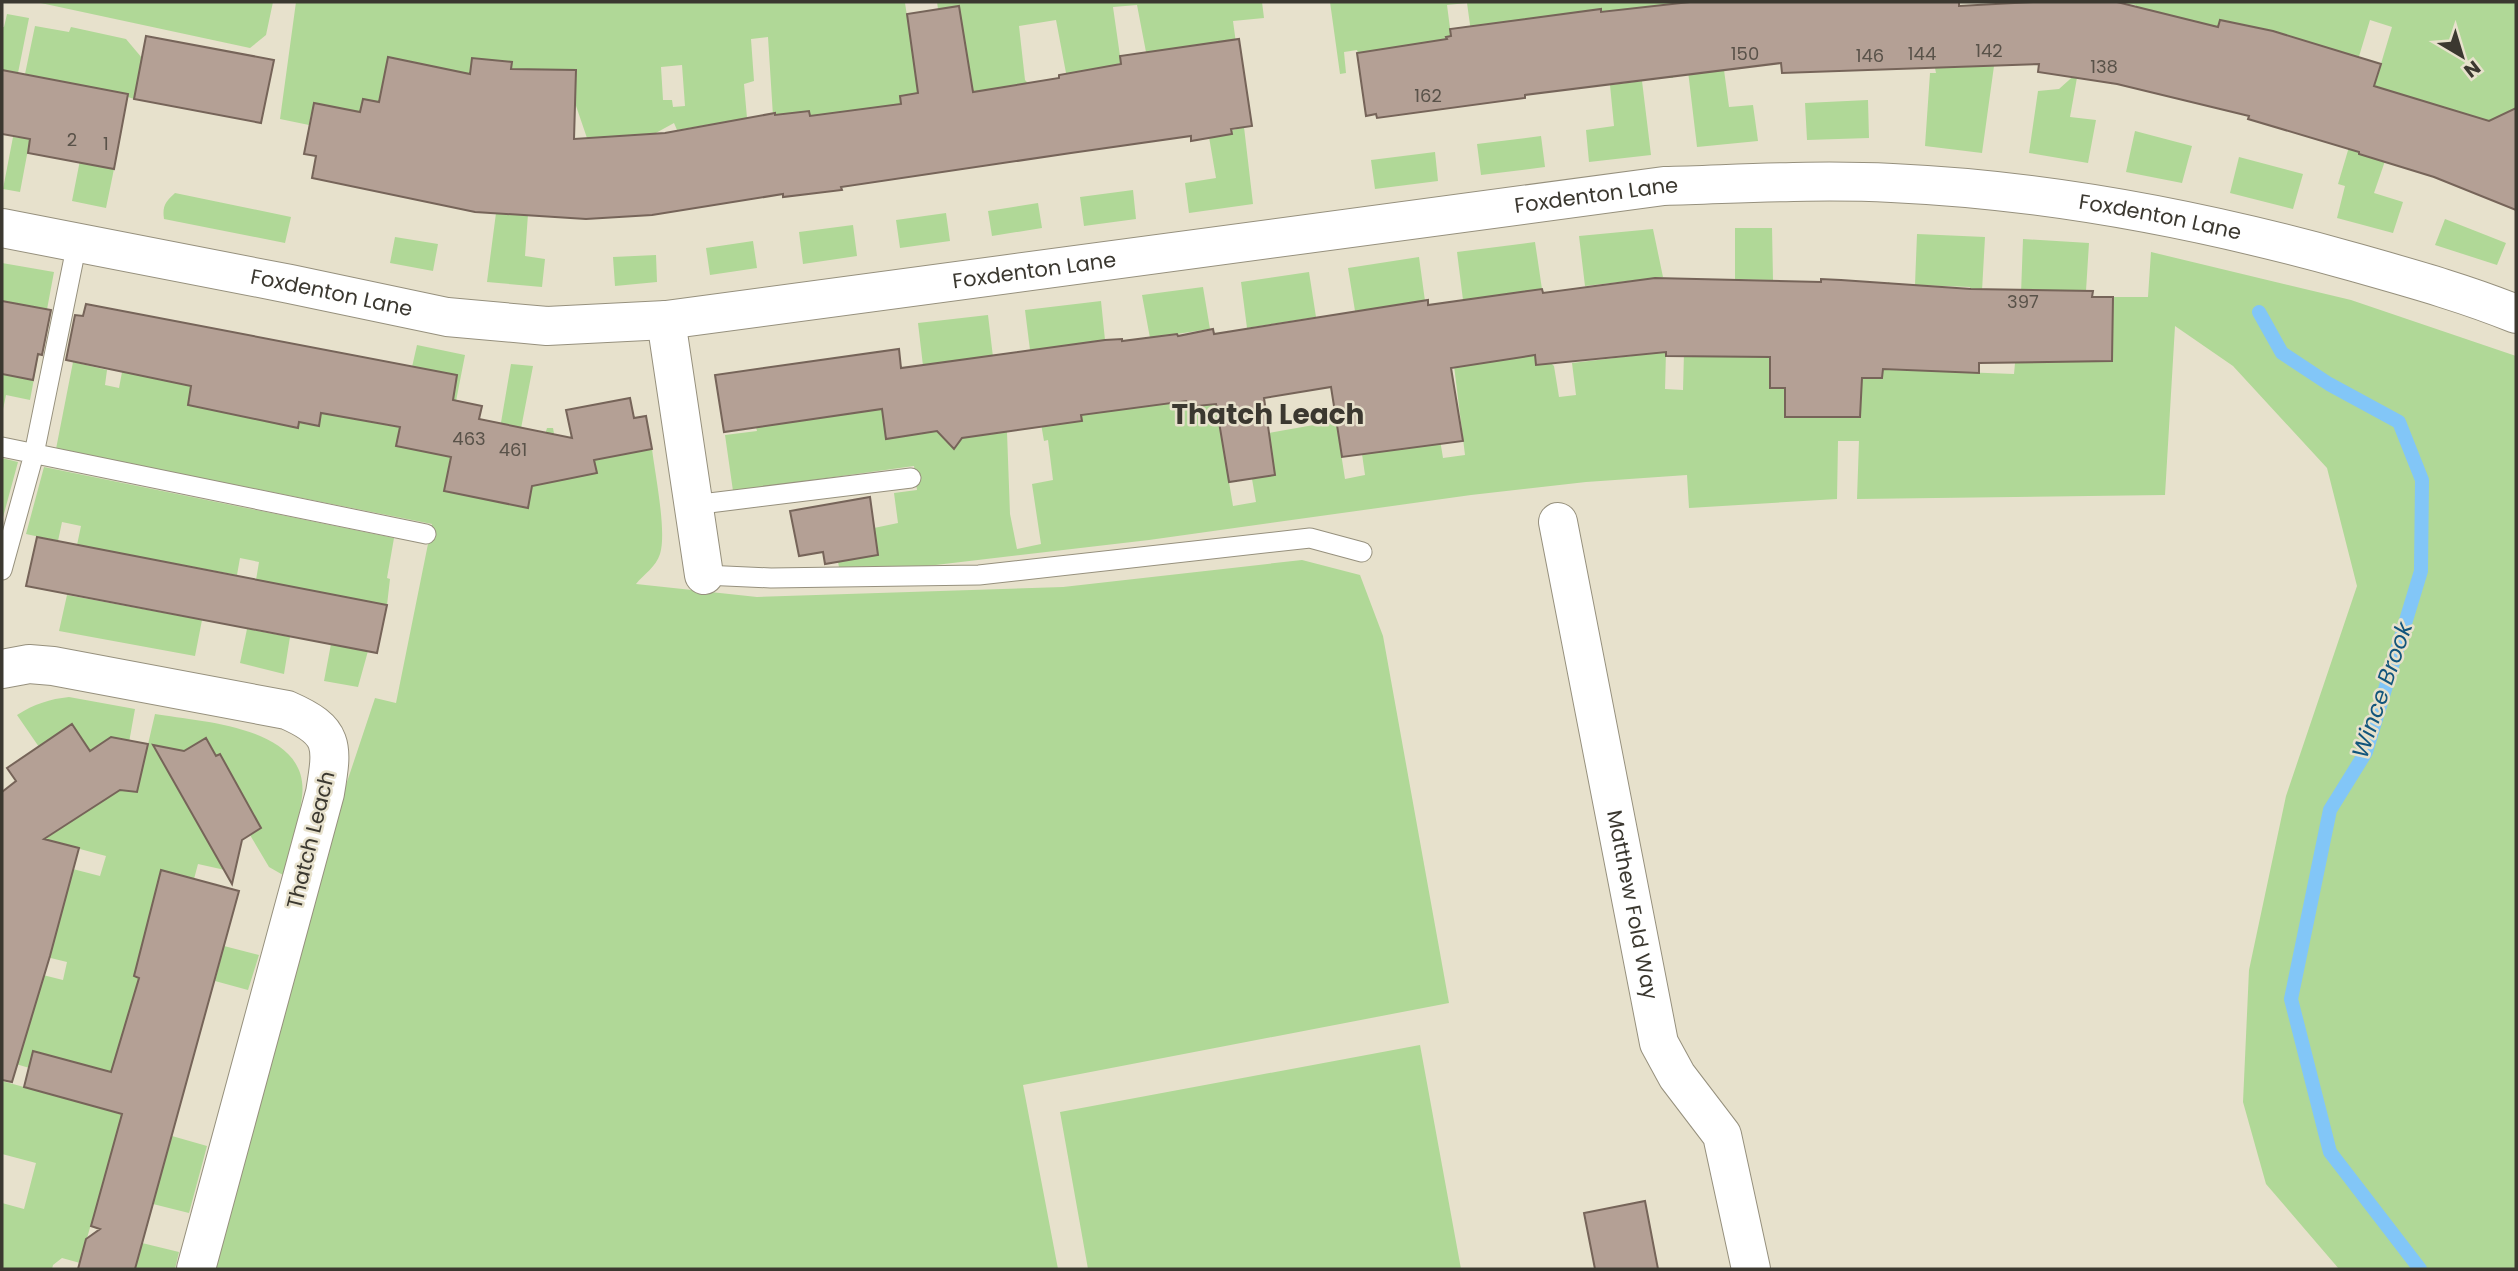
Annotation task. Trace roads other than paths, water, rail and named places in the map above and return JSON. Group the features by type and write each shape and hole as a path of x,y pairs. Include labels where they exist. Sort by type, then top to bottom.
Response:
{"main road":[{"name":"Foxdenton Lane","path":"2,228 447,317 521,325 571,326 666,320 1664,186 1799,181 1889,182 1954,186 2109,205 2312,250 2410,278 2516,314"},
{"path":"666,320 704,575"},
{"name":"Matthew Fold Way","path":"1558,522 1659,1043 1677,1076 1722,1135 1751,1269"},
{"name":"Thatch Leach","path":"2,669 29,664 54,666 287,710 312,722 325,735 330,760 325,793 196,1269"}],"lane":[{"path":"2,570 34,454 77,243"},
{"path":"2,447 426,534"},
{"path":"694,505 911,478"},
{"path":"704,575 771,578 979,575 1310,538 1362,552"}],"waterway":[{"name":"Wince Brook","path":"2259,312 2282,353 2329,384 2399,422 2422,480 2421,571 2366,752 2330,810 2291,999 2330,1152 2420,1269"}],"district":[{"name":"Thatch Leach","path":"1268,414"}]}
